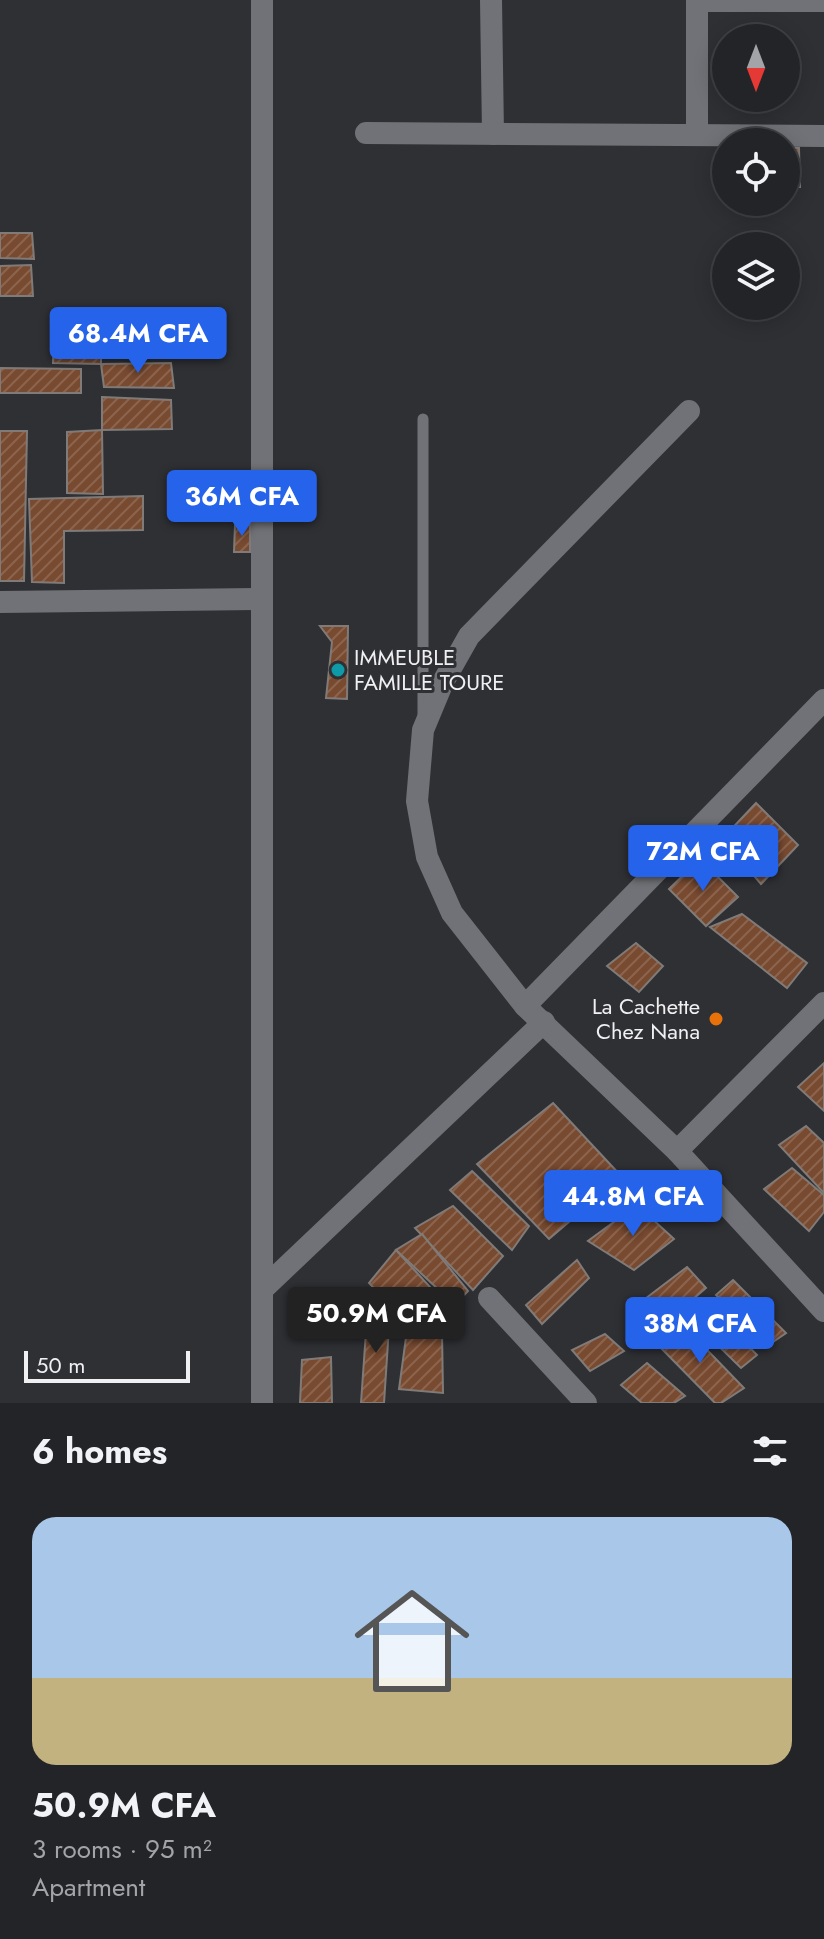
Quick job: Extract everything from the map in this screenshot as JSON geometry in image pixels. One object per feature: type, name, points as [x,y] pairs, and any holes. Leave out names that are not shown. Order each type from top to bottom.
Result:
[{"type":"street","points":[[262,0],[262,1403]]},
{"type":"street","points":[[491,0],[493,134]]},
{"type":"street","points":[[697,135],[697,0],[824,1]]},
{"type":"street","points":[[366,133],[824,136]]},
{"type":"street","points":[[689,411],[469,636],[443,682],[423,730],[417,801],[427,857],[452,913],[525,1006],[677,1151],[824,1311]]},
{"type":"street","points":[[0,602],[260,599]]},
{"type":"street","points":[[525,1006],[824,700]]},
{"type":"street","points":[[677,1151],[824,1003]]},
{"type":"street","points":[[263,1289],[544,1022]]},
{"type":"street","points":[[489,1298],[586,1403]]},
{"type":"lane","points":[[423,419],[423,730]]},
{"type":"building","points":[[0,233],[32,233],[34,259],[0,258]]},
{"type":"building","points":[[31,265],[33,296],[0,296],[0,266]]},
{"type":"building","points":[[55,318],[101,318],[101,364],[53,363]]},
{"type":"building","points":[[171,363],[174,388],[104,387],[101,364]]},
{"type":"building","points":[[0,368],[81,369],[81,393],[0,393]]},
{"type":"building","points":[[102,397],[171,400],[172,429],[102,430]]},
{"type":"building","points":[[102,430],[103,494],[67,493],[67,432]]},
{"type":"building","points":[[0,431],[27,431],[24,581],[0,581]]},
{"type":"building","points":[[143,496],[143,530],[64,531],[64,583],[32,582],[29,499]]},
{"type":"building","points":[[250,524],[250,552],[234,552],[235,525]]},
{"type":"building","name":"IMMEUBLE FAMILLE TOURE","points":[[320,626],[348,626],[347,699],[326,698],[332,642]]},
{"type":"building","points":[[756,803],[798,845],[761,884],[722,839]]},
{"type":"building","points":[[700,859],[738,897],[706,926],[669,889]]},
{"type":"building","points":[[742,914],[807,963],[787,988],[710,927]]},
{"type":"building","points":[[636,943],[663,966],[639,992],[607,966]]},
{"type":"building","points":[[824,1063],[824,1111],[798,1087]]},
{"type":"building","points":[[553,1103],[622,1177],[549,1239],[477,1164]]},
{"type":"building","points":[[806,1126],[824,1143],[824,1193],[779,1145]]},
{"type":"building","points":[[792,1168],[824,1195],[824,1212],[809,1231],[764,1189]]},
{"type":"building","points":[[472,1171],[529,1226],[512,1250],[450,1190]]},
{"type":"building","points":[[637,1205],[674,1239],[634,1270],[588,1241]]},
{"type":"building","points":[[453,1206],[503,1256],[473,1290],[415,1228]]},
{"type":"building","points":[[422,1234],[468,1291],[455,1305],[396,1250]]},
{"type":"building","points":[[396,1250],[452,1311],[409,1325],[369,1283]]},
{"type":"building","points":[[577,1260],[589,1278],[542,1324],[526,1305]]},
{"type":"building","points":[[687,1267],[706,1288],[653,1334],[629,1311]]},
{"type":"building","points":[[733,1280],[786,1333],[770,1344],[716,1295]]},
{"type":"building","points":[[368,1303],[390,1312],[384,1403],[361,1403]]},
{"type":"building","points":[[708,1305],[757,1355],[741,1368],[692,1320]]},
{"type":"building","points":[[682,1324],[744,1388],[721,1403],[715,1403],[658,1345]]},
{"type":"building","points":[[407,1330],[442,1333],[443,1393],[399,1389]]},
{"type":"building","points":[[605,1334],[624,1351],[590,1371],[572,1350]]},
{"type":"building","points":[[331,1357],[332,1403],[300,1403],[302,1360]]},
{"type":"building","points":[[647,1363],[685,1396],[674,1403],[642,1403],[621,1385]]},
{"type":"place","name":"IMMEUBLE FAMILLE TOURE","points":[[338,670]]},
{"type":"place","name":"La Cachette Chez Nana","points":[[716,1019]]}]
